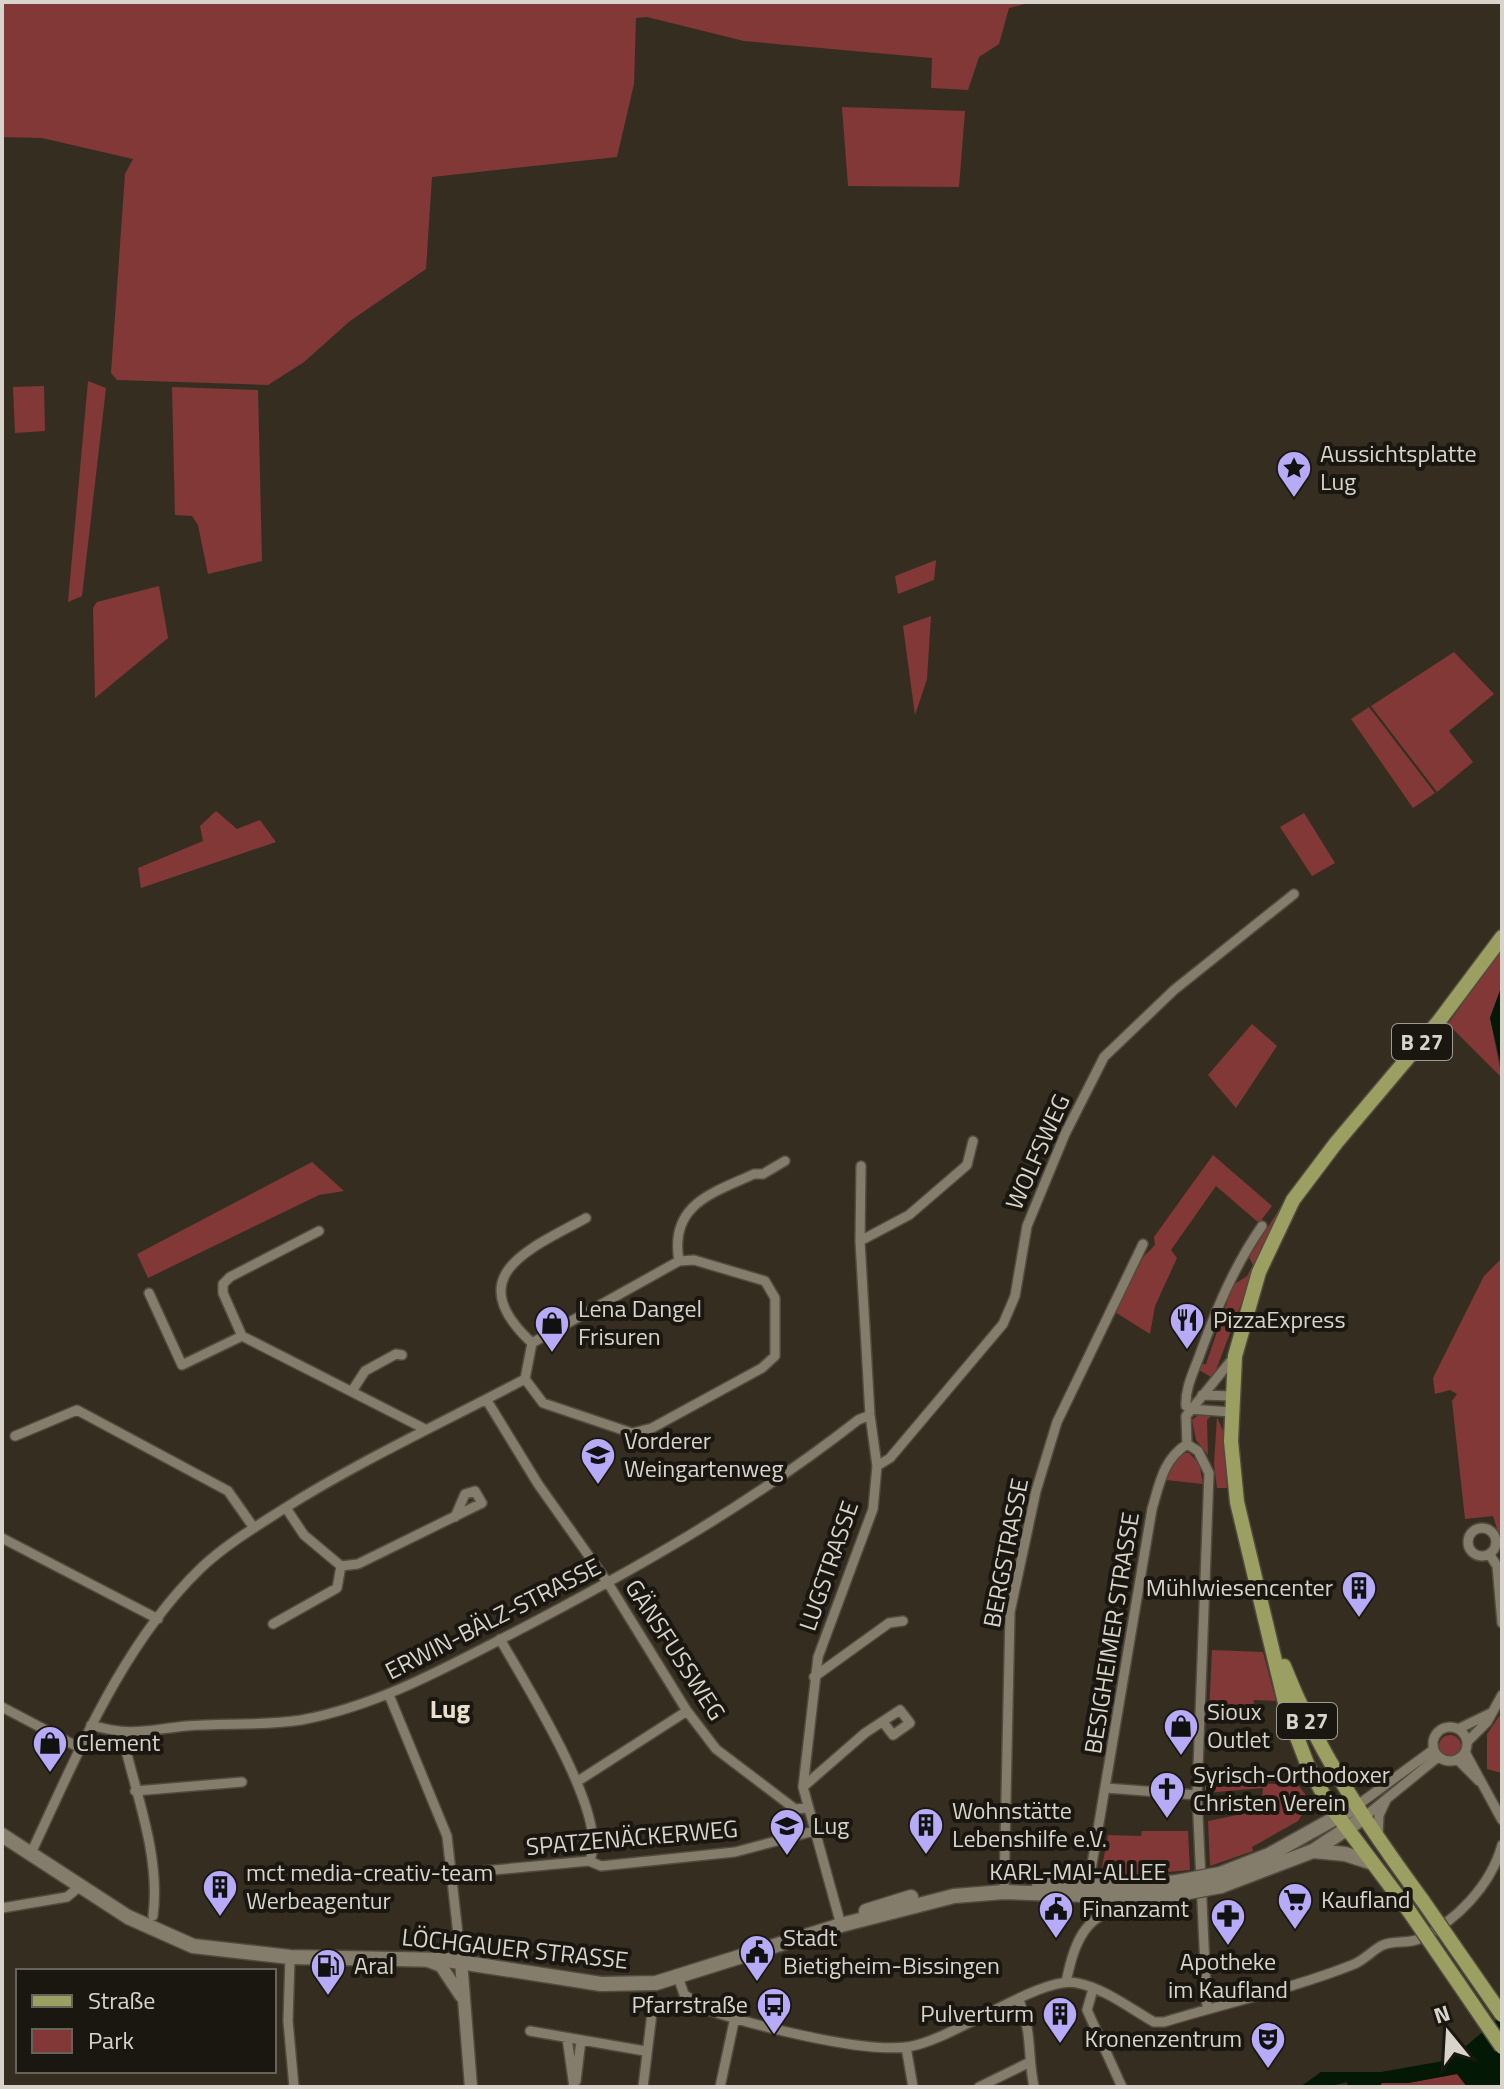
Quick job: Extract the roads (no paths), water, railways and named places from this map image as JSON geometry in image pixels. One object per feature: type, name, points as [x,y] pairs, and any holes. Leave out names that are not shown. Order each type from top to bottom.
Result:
[{"type":"main road","name":"B 27","points":[[1502,937],[1439,1021],[1336,1143],[1293,1200],[1259,1272],[1235,1356],[1231,1396],[1237,1502],[1293,1730],[1308,1766],[1337,1817],[1409,1911],[1502,2047]]},
{"type":"main road","name":"B 27","points":[[1267,1625],[1300,1705],[1341,1784],[1502,2015]]},
{"type":"main road","name":"KARL-MAI-ALLEE","points":[[1220,1880],[1337,1817],[1359,1813]]},
{"type":"main road","name":"KARL-MAI-ALLEE","points":[[678,1977],[841,1925],[954,1896],[1004,1887],[1144,1897],[1220,1880],[1313,1851],[1346,1830],[1359,1813]]},
{"type":"main road","points":[[1310,1831],[1315,1843],[1313,1851]]},
{"type":"main road","name":"LÖCHGAUER STRASSE","points":[[2,1835],[128,1917],[193,1946],[290,1957],[418,1957],[461,1961],[601,1984],[640,1984],[678,1977]]},
{"type":"main road","name":"KARL-MAI-ALLEE","points":[[1313,1851],[1345,1854],[1370,1862]]},
{"type":"main road","name":"KARL-MAI-ALLEE","points":[[1102,1892],[1178,1888]]},
{"type":"street","name":"WOLFSWEG","points":[[877,1466],[890,1458],[1003,1324],[1015,1296],[1027,1226],[1049,1169],[1104,1057],[1174,990],[1294,894]]},
{"type":"street","points":[[860,1241],[909,1215],[967,1165],[973,1141]]},
{"type":"street","points":[[679,1261],[679,1240],[687,1211],[694,1202],[785,1161]]},
{"type":"street","name":"LUGSTRASSE","points":[[841,1925],[803,1787],[814,1677],[873,1509],[877,1466],[870,1415],[860,1241],[861,1166]]},
{"type":"street","points":[[532,1343],[518,1330],[501,1298],[502,1281],[510,1264],[520,1255],[586,1218]]},
{"type":"street","points":[[1190,1409],[1185,1400],[1230,1275],[1262,1226]]},
{"type":"street","points":[[319,1231],[230,1277],[223,1284],[223,1293],[242,1336],[423,1428]]},
{"type":"street","name":"BERGSTRASSE","points":[[1004,1887],[1010,1612],[1036,1491],[1057,1422],[1143,1244]]},
{"type":"street","points":[[694,1260],[765,1281],[775,1298],[775,1356],[762,1368],[652,1428],[632,1433],[543,1403],[525,1379],[532,1343],[679,1261],[694,1260]]},
{"type":"street","points":[[149,1293],[182,1365],[242,1336]]},
{"type":"street","points":[[352,1391],[365,1371],[396,1354],[402,1355]]},
{"type":"street","points":[[1207,2009],[1197,1795],[1209,1473],[1198,1451],[1187,1444],[1184,1422],[1190,1409],[1235,1356]]},
{"type":"street","points":[[31,1853],[78,1747],[91,1725],[158,1619],[201,1567],[254,1528],[346,1469],[525,1379]]},
{"type":"street","points":[[1191,1381],[1198,1388],[1210,1387]]},
{"type":"street","points":[[1202,1395],[1231,1396]]},
{"type":"street","name":"GÄNSFUSSWEG","points":[[486,1399],[538,1484],[608,1583],[687,1711],[716,1749],[795,1809],[807,1808]]},
{"type":"street","points":[[1190,1409],[1231,1412]]},
{"type":"street","points":[[15,1436],[77,1410],[228,1491],[254,1528]]},
{"type":"street","name":"ERWIN-BÄLZ-STRASSE","points":[[91,1725],[122,1734],[302,1719],[389,1695],[608,1583],[734,1509],[858,1420],[870,1415]]},
{"type":"street","name":"BESIGHEIMER STRASSE","points":[[1090,1876],[1152,1509],[1164,1466],[1172,1453],[1187,1444]]},
{"type":"street","points":[[286,1508],[304,1535],[341,1566],[358,1564],[455,1517]]},
{"type":"street","points":[[2,1538],[158,1619]]},
{"type":"street","points":[[1490,1555],[1497,1566],[1502,1623]]},
{"type":"street","points":[[273,1624],[337,1588],[341,1566]]},
{"type":"street","points":[[814,1677],[889,1623],[903,1621]]},
{"type":"street","points":[[500,1639],[578,1781],[592,1826],[595,1851],[589,1861]]},
{"type":"street","points":[[389,1695],[447,1836],[471,2087]]},
{"type":"street","points":[[1491,1713],[1458,1729],[1447,1727],[1437,1732],[1433,1740],[1436,1754],[1448,1761],[1463,1751],[1491,1713],[1502,1695]]},
{"type":"street","points":[[2,1707],[78,1747]]},
{"type":"street","points":[[578,1781],[687,1711]]},
{"type":"street","points":[[803,1787],[865,1733],[883,1722]]},
{"type":"street","points":[[1458,1729],[1463,1751],[1502,1820]]},
{"type":"street","points":[[122,1734],[149,1848],[156,1899],[153,1916]]},
{"type":"street","points":[[1359,1813],[1377,1793],[1436,1754]]},
{"type":"street","points":[[1359,1813],[1388,1797],[1436,1754]]},
{"type":"street","points":[[135,1791],[242,1782]]},
{"type":"street","points":[[1341,1784],[1356,1793],[1377,1793]]},
{"type":"street","points":[[1106,1788],[1197,1795]]},
{"type":"street","points":[[1380,1843],[1377,1822],[1388,1797]]},
{"type":"street","name":"SPATZENÄCKERWEG","points":[[451,1874],[589,1861],[601,1866],[735,1852],[814,1831]]},
{"type":"street","points":[[678,1977],[684,1994],[702,2008],[819,2038],[870,2047],[906,2047],[1041,1988],[1066,1982],[1093,1989],[1154,2022],[1353,1965],[1388,1943],[1420,1939],[1448,1920],[1481,1889],[1491,1875],[1502,1845]]},
{"type":"street","points":[[2,1908],[67,1897],[79,1887]]},
{"type":"street","points":[[1066,1982],[1082,1933],[1093,1919],[1113,1907],[1144,1897]]},
{"type":"street","points":[[290,1957],[287,2002],[294,2087]]},
{"type":"street","points":[[418,1957],[441,1966],[462,1996]]},
{"type":"street","points":[[1093,1989],[1087,2010],[1122,2087]]},
{"type":"street","points":[[1019,2000],[1031,2040],[1028,2063],[1034,2087]]},
{"type":"street","points":[[643,2087],[652,2013]]},
{"type":"street","points":[[720,2087],[735,2017]]},
{"type":"street","points":[[530,2031],[645,2051]]},
{"type":"street","points":[[567,2038],[574,2085]]},
{"type":"street","points":[[574,2085],[578,2077],[581,2040]]},
{"type":"street","points":[[906,2047],[913,2087]]},
{"type":"street","points":[[979,2087],[1028,2063]]},
{"type":"place","name":"Aussichtsplatte Lug","points":[[1294,499]]},
{"type":"place","name":"PizzaExpress","points":[[1187,1351]]},
{"type":"place","name":"Lena Dangel Frisuren","points":[[552,1354]]},
{"type":"place","name":"Vorderer Weingartenweg","points":[[598,1486]]},
{"type":"place","name":"Mühlwiesencenter","points":[[1359,1619]]},
{"type":"place","name":"Sioux Outlet","points":[[1181,1757]]},
{"type":"place","name":"Clement","points":[[50,1774]]},
{"type":"place","name":"Syrisch-Orthodoxer Christen Verein","points":[[1167,1820]]},
{"type":"place","name":"Wohnstätte Lebenshilfe e.V.","points":[[926,1856]]},
{"type":"place","name":"Lug","points":[[787,1857]]},
{"type":"place","name":"mct media-creativ-team Werbeagentur","points":[[220,1918]]},
{"type":"place","name":"Kaufland","points":[[1295,1931]]},
{"type":"place","name":"Finanzamt","points":[[1056,1940]]},
{"type":"place","name":"Apotheke im Kaufland","points":[[1228,1947]]},
{"type":"place","name":"Stadt Bietigheim-Bissingen","points":[[757,1983]]},
{"type":"place","name":"Aral","points":[[328,1997]]},
{"type":"place","name":"Pfarrstraße","points":[[774,2036]]},
{"type":"place","name":"Pulverturm","points":[[1060,2045]]},
{"type":"place","name":"Kronenzentrum","points":[[1268,2070]]},
{"type":"district","name":"Lug","points":[[450,1709]]}]
